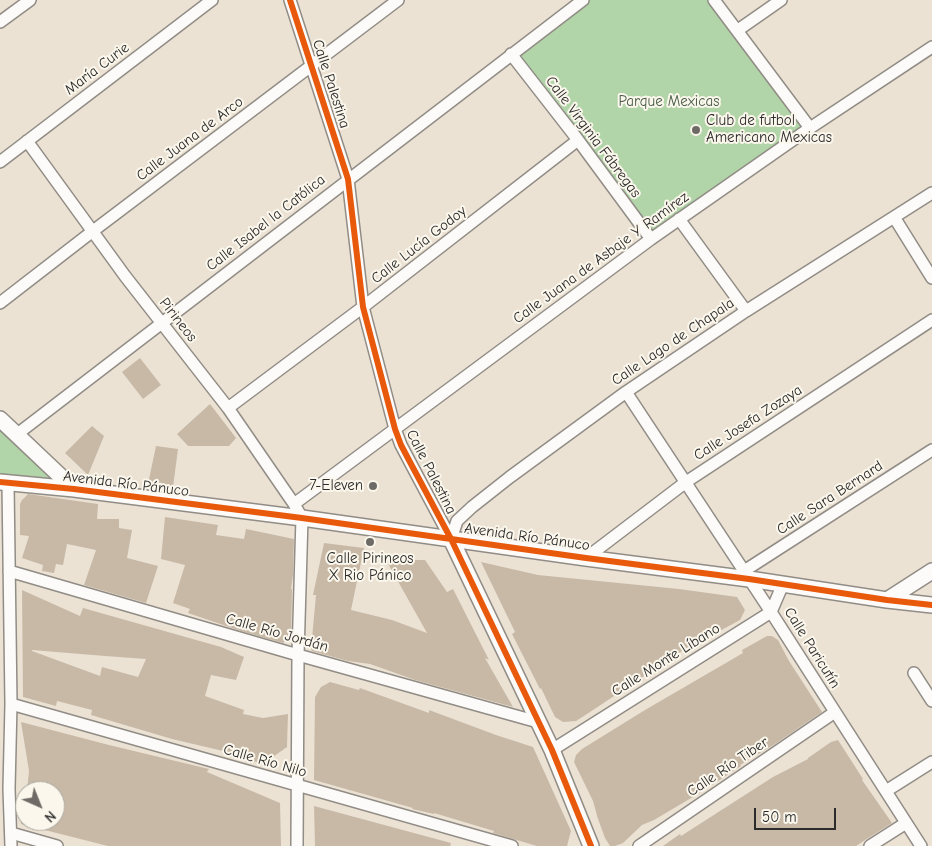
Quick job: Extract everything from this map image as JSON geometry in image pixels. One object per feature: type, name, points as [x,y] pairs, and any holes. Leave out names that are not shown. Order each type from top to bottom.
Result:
[{"type":"street","points":[[0,22],[30,0]]},
{"type":"street","name":"María Curie","points":[[0,162],[212,0]]},
{"type":"street","name":"Calle Palestina","points":[[290,0],[348,179],[363,307],[395,429],[410,464],[452,539],[552,750],[591,846]]},
{"type":"street","name":"Calle Juana de Arco","points":[[0,303],[398,0]]},
{"type":"street","name":"Calle Isabel la Católica","points":[[16,435],[583,0]]},
{"type":"street","points":[[714,0],[810,128]]},
{"type":"street","points":[[738,30],[781,0]]},
{"type":"street","name":"Calle Juana de Asbaje Y Ramírez","points":[[294,504],[651,239],[810,128],[932,47]]},
{"type":"street","name":"Calle Virginia Fábregas","points":[[511,54],[578,140],[651,239]]},
{"type":"street","name":"Calle Lucía Godoy","points":[[228,408],[363,307],[578,140]]},
{"type":"street","name":"Pirineos","points":[[27,141],[125,276],[228,408],[302,518]]},
{"type":"street","name":"Calle Lago de Chapala","points":[[452,539],[458,521],[472,507],[626,392],[746,311],[932,193]]},
{"type":"street","points":[[894,217],[932,278]]},
{"type":"street","points":[[679,219],[746,311]]},
{"type":"street","name":"Calle Josefa Zozaya","points":[[586,558],[686,482],[932,320]]},
{"type":"street","name":"Calle Paricutín","points":[[626,392],[747,575],[921,846]]},
{"type":"street","points":[[0,419],[74,489]]},
{"type":"street","name":"Calle Sara Bernard","points":[[747,575],[932,450]]},
{"type":"street","points":[[4,483],[9,571],[11,704],[5,789],[11,846]]},
{"type":"street","name":"Avenida Río Pánuco","points":[[4,483],[74,489],[302,518],[586,558],[747,575],[783,584],[932,605]]},
{"type":"street","points":[[297,846],[298,656],[302,518]]},
{"type":"street","name":"Calle Río Jordán","points":[[9,571],[298,656],[538,722]]},
{"type":"street","points":[[887,600],[932,571]]},
{"type":"street","points":[[771,612],[783,584]]},
{"type":"street","name":"Calle Monte Líbano","points":[[552,750],[771,612]]},
{"type":"street","points":[[914,673],[932,701]]},
{"type":"street","name":"Calle Río Nilo","points":[[11,704],[512,846]]},
{"type":"street","name":"Calle Río Tiber","points":[[639,846],[835,712]]},
{"type":"street","points":[[886,791],[932,762]]},
{"type":"street","points":[[870,846],[906,823]]},
{"type":"street","points":[[11,833],[56,846]]},
{"type":"green space","name":"Parque Mexicas","points":[[583,0],[713,0],[810,128],[651,239],[511,54]]},
{"type":"green space","points":[[0,419],[74,489],[0,483]]},
{"type":"building","points":[[140,358],[161,385],[143,399],[122,372]]},
{"type":"building","points":[[210,404],[236,438],[229,446],[188,446],[177,434]]},
{"type":"building","points":[[92,426],[104,436],[88,475],[65,453]]},
{"type":"building","points":[[156,446],[178,449],[173,487],[148,484]]},
{"type":"building","points":[[28,494],[98,504],[97,519],[119,519],[119,528],[132,530],[127,558],[158,566],[146,603],[84,585],[96,550],[67,544],[63,565],[56,564],[54,573],[42,571],[43,565],[22,558],[29,536],[20,535],[20,504]]},
{"type":"building","points":[[165,517],[218,525],[216,535],[244,539],[246,529],[294,539],[291,638],[283,643],[241,631],[188,613],[190,609],[173,603],[185,565],[161,559]]},
{"type":"building","points":[[324,543],[364,548],[351,610],[392,620],[427,633],[386,560],[425,560],[447,592],[453,589],[489,660],[485,658],[513,707],[415,680],[370,664],[348,661],[312,651],[316,595],[313,595]]},
{"type":"building","points":[[481,562],[538,575],[679,589],[737,597],[745,610],[740,620],[688,647],[576,721],[563,722],[555,717],[540,689],[512,634],[515,632]]},
{"type":"building","points":[[22,590],[80,616],[83,608],[221,647],[244,657],[236,680],[211,675],[205,696],[244,710],[243,714],[263,718],[288,714],[287,747],[263,764],[235,756],[236,754],[172,739],[91,715],[92,710],[57,701],[56,706],[23,697]],"holes":[[[32,650],[146,659],[138,677],[102,667],[100,676]]]},
{"type":"building","points":[[767,636],[772,636],[778,640],[789,661],[822,712],[698,794],[642,825],[623,843],[610,846],[605,838],[593,801],[574,762],[576,755],[582,749],[743,653],[742,650]]},
{"type":"building","points":[[330,682],[359,690],[360,688],[429,713],[429,710],[533,747],[571,831],[567,846],[537,846],[434,813],[412,809],[314,780],[315,697],[321,687]]},
{"type":"building","points":[[21,722],[209,769],[207,772],[280,803],[281,846],[108,846],[49,831],[65,831],[65,781],[28,781],[29,771]]},
{"type":"building","points":[[838,740],[862,780],[892,823],[856,846],[663,846],[773,777],[808,759],[831,742]]},
{"type":"building","points":[[314,806],[451,843],[450,846],[315,846]]},
{"type":"cycle path","points":[[290,0],[348,179],[363,307],[395,429],[401,445],[451,539],[552,750],[591,846]]},
{"type":"cycle path","points":[[0,482],[74,489],[302,518],[932,605]]},
{"type":"place","name":"Club de futbol Americano Mexicas","points":[[696,130]]},
{"type":"place","name":"7-Eleven","points":[[373,486]]},
{"type":"place","name":"Calle Pirineos X Rio Pánico","points":[[370,542]]}]
